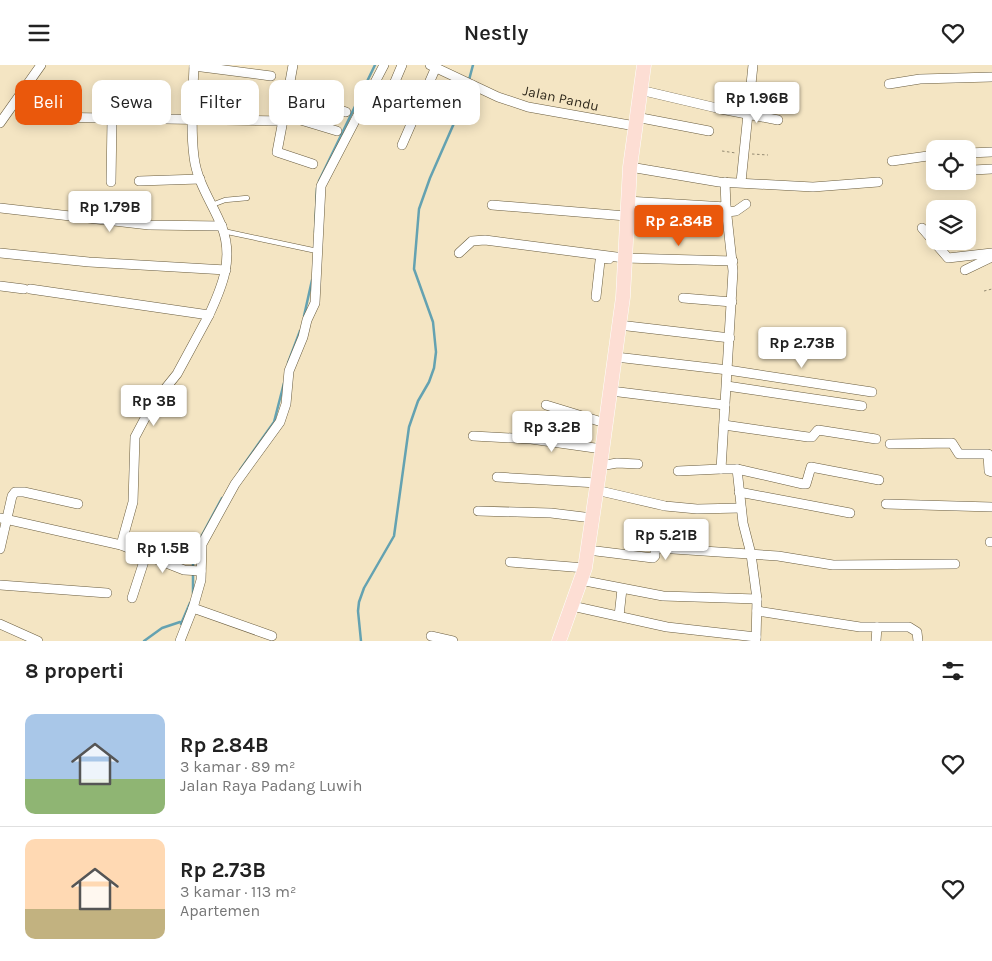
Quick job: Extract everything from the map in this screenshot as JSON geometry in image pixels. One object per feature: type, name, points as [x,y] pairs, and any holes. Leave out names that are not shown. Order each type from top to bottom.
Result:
[{"type":"main road","points":[[559,641],[572,606],[588,550],[616,357],[630,167],[644,65]]},
{"type":"street","points":[[0,123],[41,65]]},
{"type":"street","points":[[293,65],[289,87],[292,94],[346,112]]},
{"type":"street","points":[[180,641],[199,592],[202,544],[235,484],[276,429],[285,408],[289,371],[303,337],[306,320],[315,303],[316,251],[321,185],[384,65]]},
{"type":"street","points":[[396,80],[402,65]]},
{"type":"street","points":[[740,182],[747,115],[752,88],[753,65]]},
{"type":"street","points":[[193,80],[194,66],[270,76]]},
{"type":"street","points":[[402,145],[433,66]]},
{"type":"street","name":"Jalan Pandu","points":[[433,66],[489,93],[528,107],[710,131]]},
{"type":"street","points":[[889,84],[920,79],[992,77]]},
{"type":"street","points":[[640,90],[747,115],[778,120]]},
{"type":"street","points":[[111,182],[112,125]]},
{"type":"street","points":[[121,545],[133,502],[136,437],[152,405],[177,374],[209,315],[221,290],[226,270],[227,251],[222,229],[210,205],[194,157],[192,125]]},
{"type":"street","points":[[282,125],[277,152],[313,164]]},
{"type":"street","points":[[312,125],[337,131]]},
{"type":"street","points":[[976,153],[992,152]]},
{"type":"street","points":[[892,161],[926,156]]},
{"type":"street","points":[[630,167],[725,182],[813,187],[878,182]]},
{"type":"street","points":[[976,170],[992,169]]},
{"type":"street","points":[[139,181],[200,179]]},
{"type":"street","points":[[721,469],[733,261],[726,210],[725,182]]},
{"type":"street","points":[[627,201],[736,211],[746,204]]},
{"type":"street","points":[[492,205],[626,216]]},
{"type":"street","points":[[0,208],[149,225],[222,229]]},
{"type":"street","points":[[922,228],[948,258],[992,255]]},
{"type":"street","points":[[459,253],[472,241],[485,240],[624,259]]},
{"type":"street","points":[[0,253],[89,262],[226,270]]},
{"type":"street","points":[[965,270],[992,255]]},
{"type":"street","points":[[596,297],[601,259],[733,261]]},
{"type":"street","points":[[0,286],[209,315]]},
{"type":"street","points":[[683,298],[732,302]]},
{"type":"street","points":[[619,325],[730,337]]},
{"type":"street","points":[[616,357],[728,370],[872,392]]},
{"type":"street","points":[[727,386],[862,406]]},
{"type":"street","points":[[611,391],[725,405]]},
{"type":"street","points":[[546,405],[605,423]]},
{"type":"street","points":[[724,425],[810,437],[818,430],[876,439]]},
{"type":"street","points":[[473,436],[531,439],[602,449]]},
{"type":"street","points":[[890,444],[952,443],[959,454],[988,454],[989,471],[992,472]]},
{"type":"street","points":[[600,466],[617,463],[638,464]]},
{"type":"street","points":[[678,471],[737,469],[806,484],[811,467],[878,480]]},
{"type":"street","points":[[572,606],[667,627],[756,639],[757,599],[751,554],[741,508],[737,469]]},
{"type":"street","points":[[497,477],[597,487],[665,506],[697,509],[741,508]]},
{"type":"street","points":[[739,491],[850,513]]},
{"type":"street","points":[[0,549],[4,520],[15,492],[24,492],[78,505]]},
{"type":"street","points":[[886,504],[992,507]]},
{"type":"street","points":[[478,511],[551,513],[592,518]]},
{"type":"street","points":[[4,520],[121,545],[145,558],[186,571],[201,572]]},
{"type":"street","points":[[588,550],[653,558],[655,556],[655,549],[658,548],[751,554],[833,565],[955,564]]},
{"type":"street","points":[[132,598],[145,558]]},
{"type":"street","points":[[510,562],[582,574],[622,589],[669,596],[757,599]]},
{"type":"street","points":[[0,585],[107,593]]},
{"type":"street","points":[[619,616],[622,589]]},
{"type":"street","points":[[193,608],[272,636]]},
{"type":"street","points":[[757,611],[878,627],[914,629],[917,632],[918,641]]},
{"type":"street","points":[[0,623],[38,641]]},
{"type":"street","points":[[876,641],[878,627]]},
{"type":"street","points":[[432,636],[453,641]]},
{"type":"lane","points":[[210,205],[226,200],[247,198]]},
{"type":"lane","points":[[222,229],[316,251]]},
{"type":"path","points":[[984,291],[992,289]]},
{"type":"waterway","points":[[319,181],[375,65]]},
{"type":"waterway","points":[[469,80],[473,65]]},
{"type":"waterway","points":[[361,641],[359,602],[364,588],[394,536],[409,427],[418,401],[429,382],[434,368],[436,352],[433,322],[414,269],[419,209],[430,178],[453,125]]},
{"type":"waterway","points":[[315,232],[317,188]]},
{"type":"waterway","points":[[304,316],[312,280]]},
{"type":"waterway","points":[[288,363],[300,331]]},
{"type":"waterway","points":[[240,470],[274,422],[284,383]]},
{"type":"waterway","points":[[201,537],[222,498]]},
{"type":"waterway","points":[[193,594],[193,559],[198,545]]},
{"type":"waterway","points":[[181,624],[190,603]]},
{"type":"waterway","points":[[144,641],[162,628],[180,622]]}]
